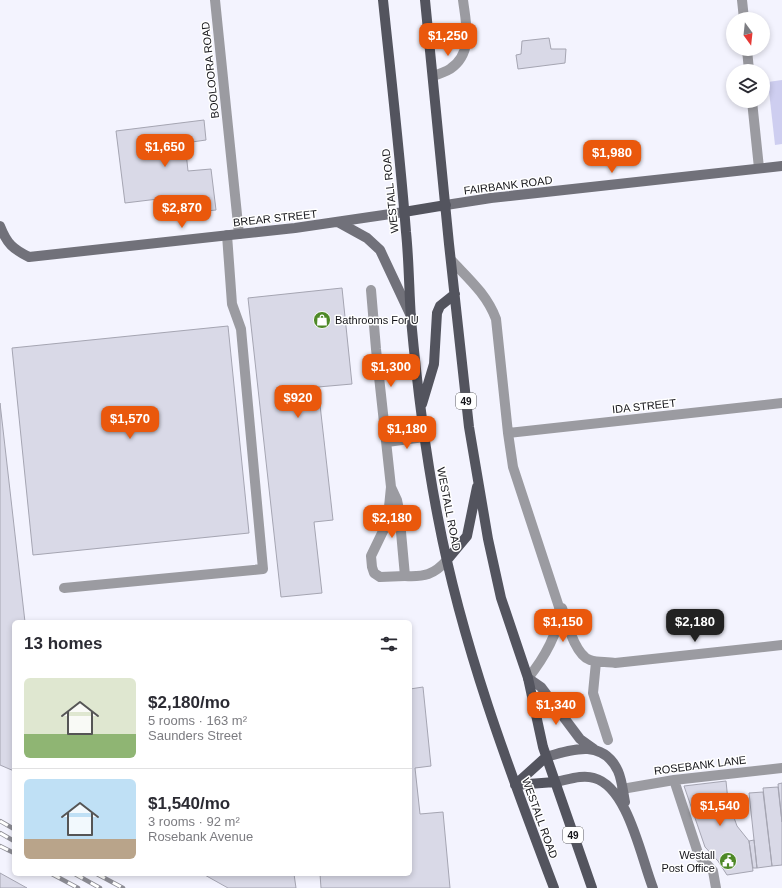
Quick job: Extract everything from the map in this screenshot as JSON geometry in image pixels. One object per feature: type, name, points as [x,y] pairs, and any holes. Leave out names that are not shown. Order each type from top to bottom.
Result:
[{"type":"main road","name":"WESTALL ROAD","points":[[383,0],[408,252],[411,317],[424,437],[447,560],[475,665],[515,785],[554,888]]},
{"type":"main road","name":"49","points":[[425,0],[469,427],[488,540],[501,598],[528,678],[546,757],[592,888]]},
{"type":"main road","name":"FAIRBANK ROAD","points":[[404,212],[491,198],[782,166]]},
{"type":"main road","name":"BREAR STREET","points":[[0,226],[4,236],[14,249],[29,257],[295,228],[404,212]]},
{"type":"main road","points":[[338,222],[367,238],[380,250],[411,317]]},
{"type":"main road","points":[[421,407],[434,364],[437,313],[440,306],[455,294]]},
{"type":"main road","points":[[447,560],[467,536],[478,481]]},
{"type":"main road","points":[[528,678],[540,687],[580,739],[608,757],[614,765],[620,776],[627,814]]},
{"type":"main road","points":[[515,785],[546,757],[579,748],[591,749],[599,752]]},
{"type":"main road","points":[[515,785],[555,782],[586,777],[598,779],[613,790],[621,800],[627,814],[653,888]]},
{"type":"street","name":"BOOLOORA ROAD","points":[[215,0],[239,234]]},
{"type":"street","points":[[433,76],[449,70],[456,64],[466,47],[467,40],[463,0]]},
{"type":"street","points":[[742,0],[743,12]]},
{"type":"street","points":[[753,108],[759,168]]},
{"type":"street","points":[[64,588],[263,569],[241,329],[232,304],[227,235]]},
{"type":"street","points":[[452,261],[484,295],[492,307],[496,319],[513,467],[557,598],[577,649],[585,657],[596,662],[607,661],[616,663],[782,646]]},
{"type":"street","points":[[371,290],[391,487],[388,517],[383,532],[371,556],[372,567],[375,574],[380,577],[418,577],[428,575],[437,570],[447,560]]},
{"type":"street","name":"IDA STREET","points":[[508,433],[782,403]]},
{"type":"street","points":[[387,442],[424,437]]},
{"type":"street","points":[[391,487],[397,500],[399,510],[405,576]]},
{"type":"street","points":[[528,678],[542,659],[557,628],[560,615],[557,598]]},
{"type":"street","points":[[596,662],[593,693],[608,740]]},
{"type":"street","name":"ROSEBANK LANE","points":[[622,789],[674,780],[782,768]]},
{"type":"street","points":[[674,780],[699,856],[713,871],[716,888]]},
{"type":"shaded area","points":[[782,80],[782,144],[775,145],[770,100],[770,82]]},
{"type":"building","points":[[549,38],[551,49],[566,49],[565,63],[518,69],[516,55],[521,54],[522,41]]},
{"type":"building","points":[[204,120],[206,140],[185,143],[188,171],[211,169],[216,210],[160,216],[158,199],[125,203],[116,131]]},
{"type":"building","points":[[342,288],[352,384],[318,387],[333,520],[314,522],[322,593],[281,597],[248,298]]},
{"type":"building","points":[[228,326],[249,533],[33,555],[12,348]]},
{"type":"building","points":[[0,403],[25,620],[12,620],[12,770],[0,765]]},
{"type":"building","points":[[423,687],[431,766],[415,768],[420,814],[443,812],[450,888],[321,888],[320,876],[412,876],[412,689]]},
{"type":"building","points":[[726,781],[728,801],[737,826],[749,841],[753,871],[727,875],[718,861],[705,847],[684,786]]},
{"type":"building","points":[[782,783],[782,822],[778,784]]},
{"type":"building","points":[[778,787],[782,822],[782,865],[772,866],[763,788]]},
{"type":"building","points":[[763,792],[772,866],[757,868],[749,793]]},
{"type":"building","points":[[754,840],[757,868],[753,868],[749,841]]},
{"type":"building","points":[[0,873],[27,888],[0,888]]},
{"type":"building","points":[[207,876],[294,876],[296,888],[228,888]]},
{"type":"railway","points":[[0,821],[12,828]]},
{"type":"railway","points":[[0,833],[12,840]]},
{"type":"railway","points":[[0,846],[12,852]]},
{"type":"railway","points":[[56,876],[78,888]]},
{"type":"railway","points":[[79,876],[100,888]]},
{"type":"railway","points":[[101,876],[123,888]]},
{"type":"place","name":"Bathrooms For U","points":[[322,320]]},
{"type":"place","name":"Westall Post Office","points":[[728,861]]}]
